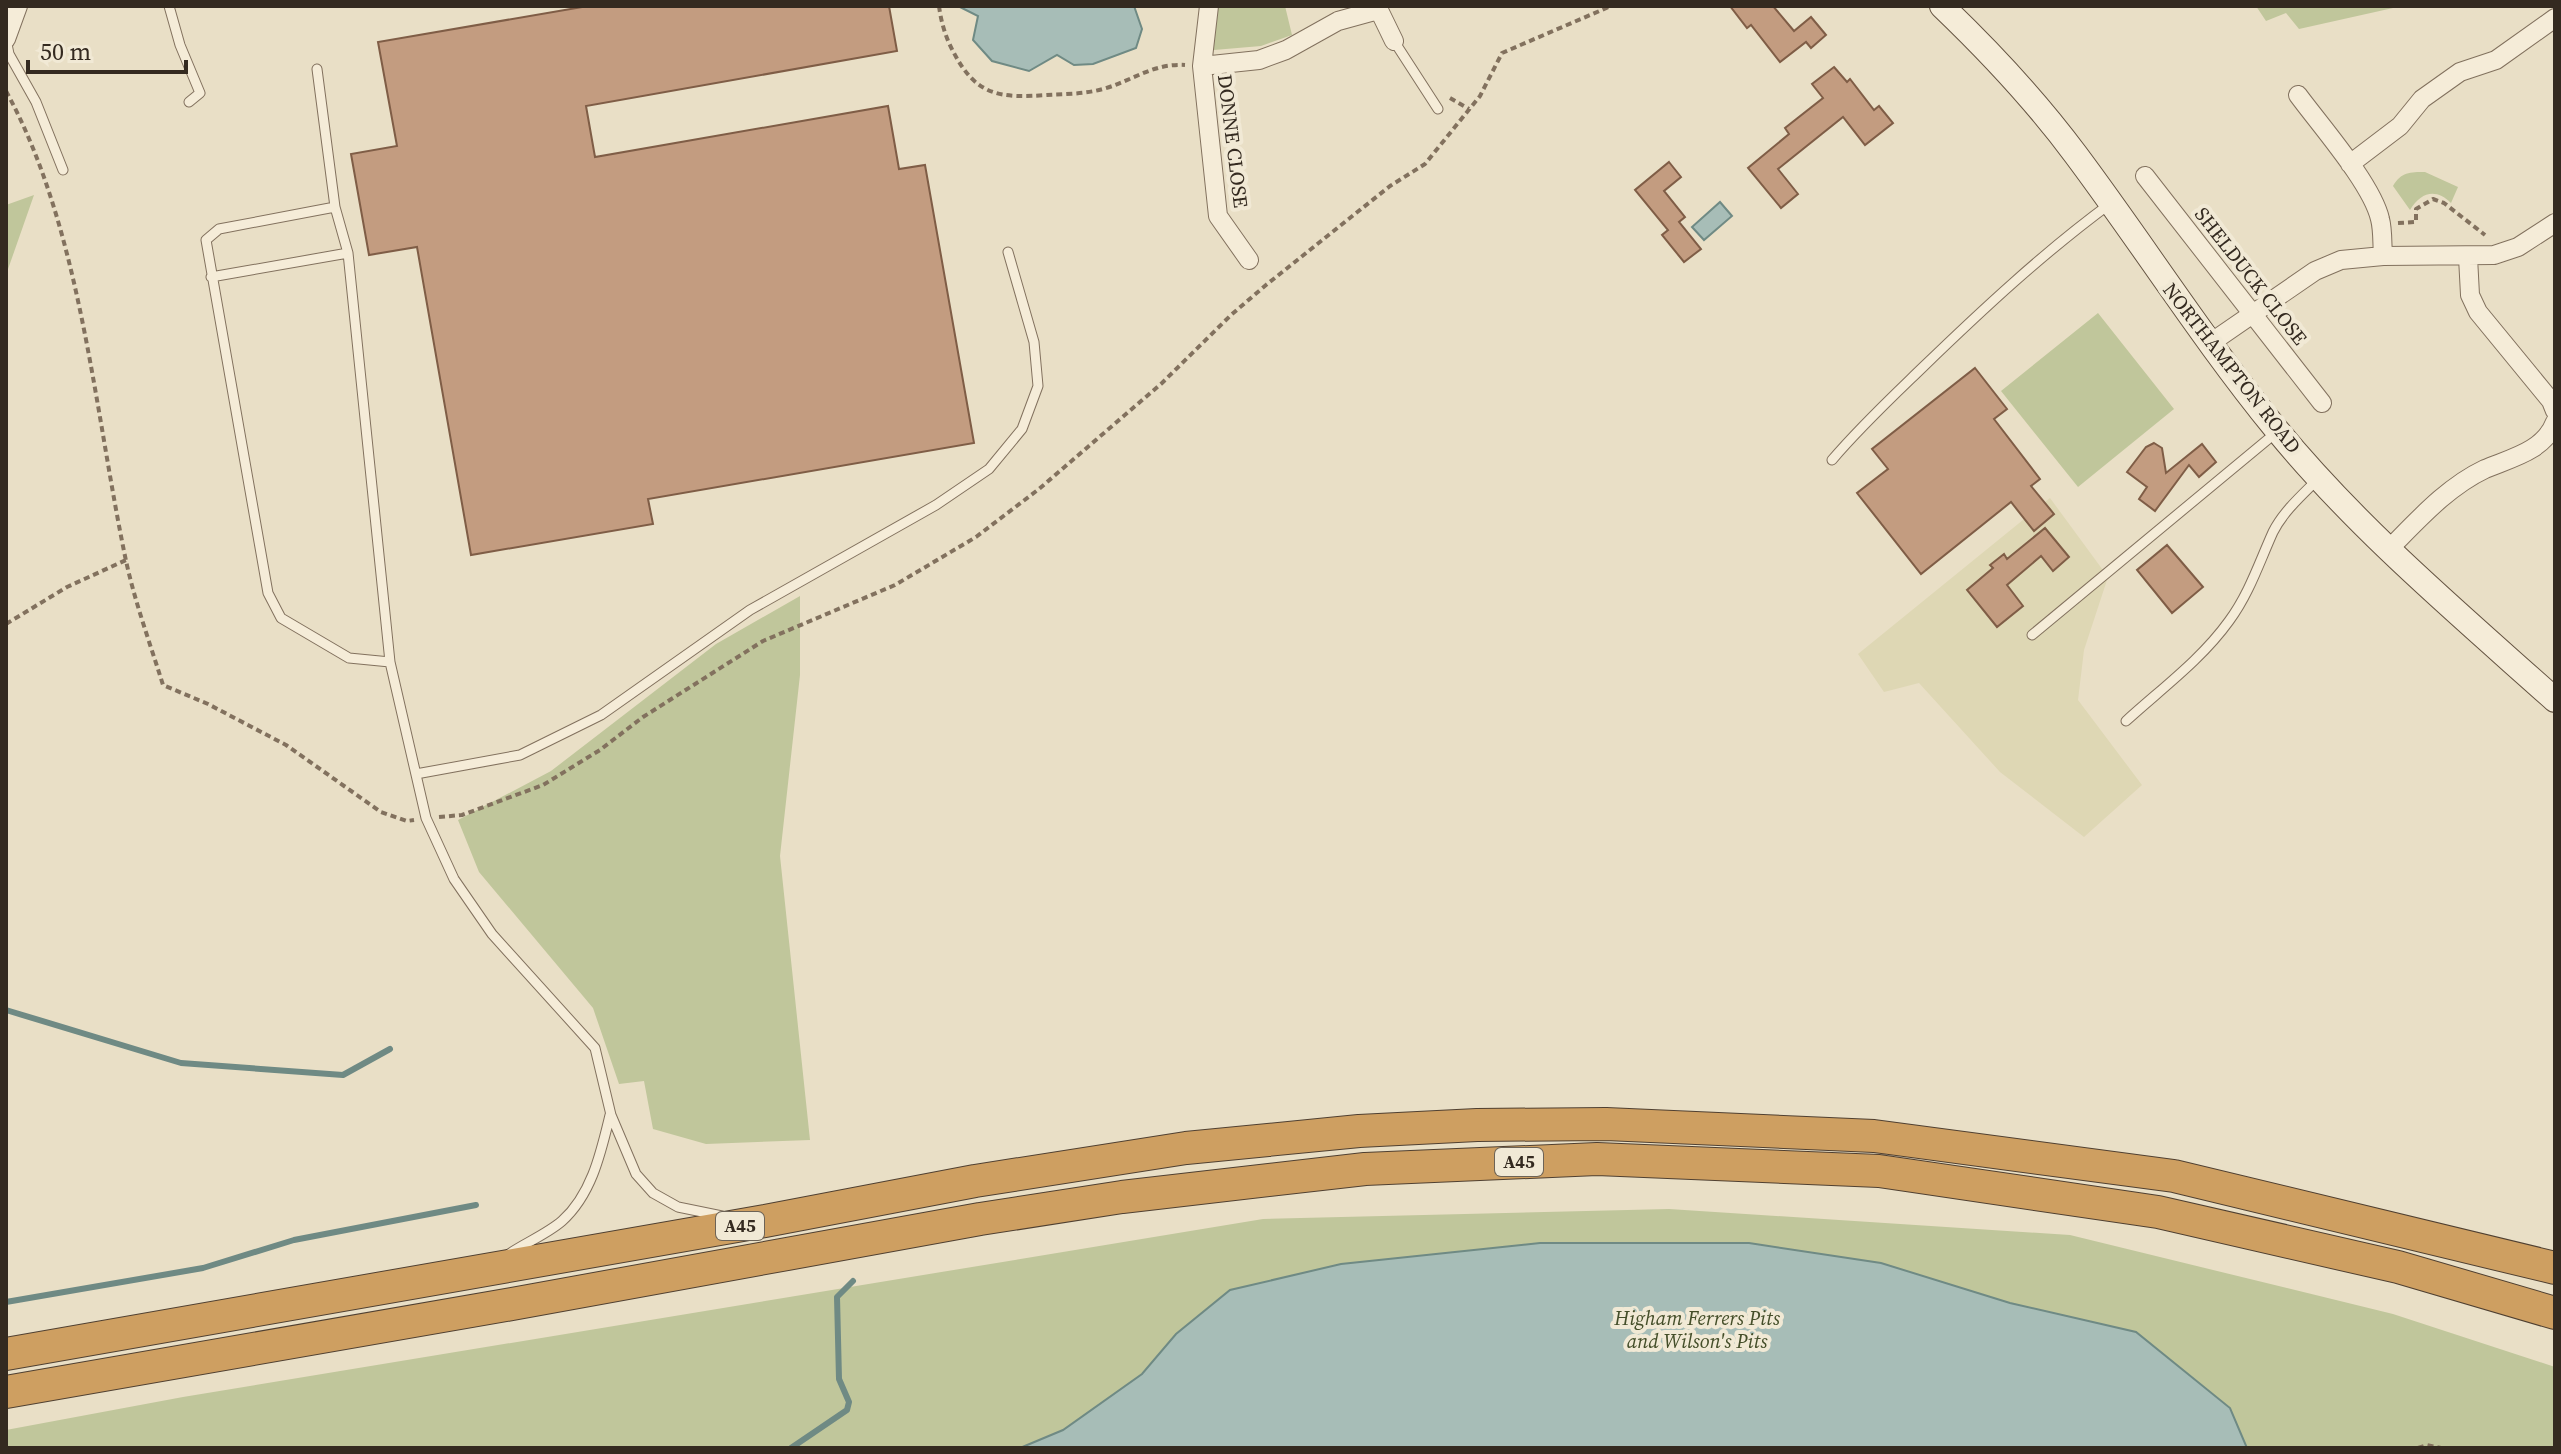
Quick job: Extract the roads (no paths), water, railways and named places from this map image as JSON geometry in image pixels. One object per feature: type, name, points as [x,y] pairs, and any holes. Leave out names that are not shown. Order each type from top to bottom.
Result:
[{"type":"highway","name":"A45","points":[[6,1354],[765,1221],[975,1181],[1186,1148],[1359,1131],[1477,1125],[1606,1124],[1874,1136],[2174,1176],[2555,1268]]},
{"type":"highway","name":"A45","points":[[6,1392],[980,1219],[1122,1197],[1365,1169],[1597,1159],[1879,1171],[2158,1212],[2398,1267],[2555,1313]]},
{"type":"main road","name":"NORTHAMPTON ROAD","points":[[1942,6],[1989,51],[2033,101],[2111,203],[2209,344],[2319,478],[2389,549],[2555,700]]},
{"type":"street","points":[[6,39],[18,6]]},
{"type":"street","name":"DONNE CLOSE","points":[[1209,6],[1202,66],[1218,216],[1249,260]]},
{"type":"street","name":"DONNE CLOSE","points":[[1202,66],[1259,60],[1286,50],[1338,21],[1378,8],[1394,41]]},
{"type":"street","points":[[2350,164],[2400,126],[2422,99],[2447,81],[2460,72],[2496,60],[2555,18]]},
{"type":"street","points":[[2298,95],[2350,164],[2371,198],[2381,223],[2383,256]]},
{"type":"street","name":"SHELDUCK CLOSE","points":[[2145,176],[2322,403]]},
{"type":"street","points":[[2209,344],[2315,271],[2341,260],[2383,256],[2494,255],[2518,247],[2555,223]]},
{"type":"street","points":[[2468,257],[2470,295],[2478,312],[2551,401],[2555,411]]},
{"type":"street","points":[[2389,549],[2450,489],[2481,471],[2532,449],[2551,433],[2555,422]]},
{"type":"lane","points":[[169,6],[180,45],[200,93],[189,102]]},
{"type":"lane","points":[[6,39],[9,54],[36,102],[63,170]]},
{"type":"lane","name":"DONNE CLOSE","points":[[1394,41],[1438,109]]},
{"type":"lane","points":[[317,69],[335,207],[348,253],[390,662],[426,818],[454,879],[492,934],[595,1048],[611,1115],[636,1174],[653,1193],[678,1207],[765,1221]]},
{"type":"lane","points":[[1832,460],[1854,434],[1988,304],[2111,203]]},
{"type":"lane","points":[[335,207],[219,229],[206,240],[268,593],[281,618],[349,658],[390,662]]},
{"type":"lane","points":[[416,774],[520,755],[601,715],[750,610],[923,512],[989,469],[1022,429],[1038,386],[1034,342],[1008,252]]},
{"type":"lane","points":[[211,277],[348,253]]},
{"type":"lane","points":[[2032,635],[2278,431]]},
{"type":"lane","points":[[2126,721],[2207,648],[2228,622],[2241,603],[2274,530],[2289,508],[2319,478]]},
{"type":"lane","points":[[478,1272],[562,1221],[585,1193],[599,1159],[611,1115]]},
{"type":"water","points":[[958,6],[1134,6],[1142,29],[1136,48],[1093,64],[1074,65],[1057,55],[1029,71],[992,61],[973,40],[978,16]]},
{"type":"water","points":[[1720,202],[1732,216],[1704,240],[1692,227]]},
{"type":"water","points":[[1540,1243],[1749,1243],[1881,1263],[2010,1303],[2136,1332],[2230,1408],[2247,1448],[1020,1448],[1063,1430],[1142,1374],[1176,1334],[1230,1290],[1341,1264]]},
{"type":"waterway","points":[[6,1010],[181,1063],[343,1075],[390,1049]]},
{"type":"waterway","points":[[6,1302],[203,1268],[294,1240],[476,1205]]},
{"type":"waterway","points":[[791,1448],[847,1410],[849,1402],[839,1379],[837,1297],[853,1281]]},
{"type":"park label","name":"Higham Ferrers Pits and Wilson's Pits","points":[[1697,1330]]}]
